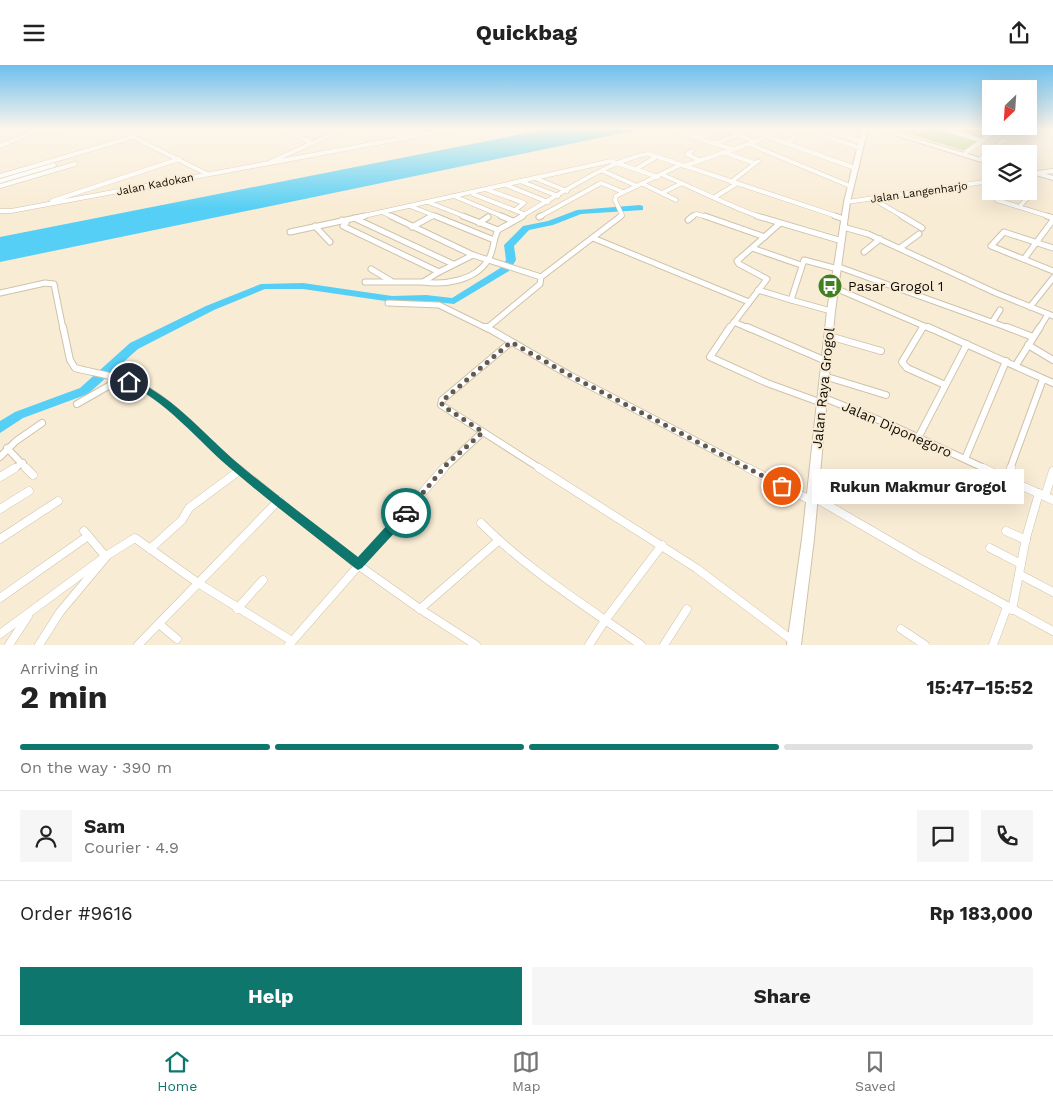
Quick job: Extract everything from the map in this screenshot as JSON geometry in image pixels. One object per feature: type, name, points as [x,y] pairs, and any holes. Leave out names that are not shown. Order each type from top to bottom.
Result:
[{"type":"main road","name":"Jalan Raya Grogol","points":[[794,643],[812,498],[831,311],[847,202],[858,155]]},
{"type":"main road","points":[[973,155],[982,157]]},
{"type":"main road","points":[[1038,173],[1053,171]]},
{"type":"main road","points":[[1038,173],[1053,178]]},
{"type":"main road","points":[[1037,177],[1053,182]]},
{"type":"street","points":[[0,176],[71,155]]},
{"type":"street","points":[[171,155],[207,174]]},
{"type":"street","points":[[269,164],[284,155]]},
{"type":"street","name":"Jalan Kadokan","points":[[0,211],[46,205],[316,155]]},
{"type":"street","points":[[365,282],[423,282],[440,284],[474,272],[488,260],[498,230],[618,162],[639,155]]},
{"type":"street","points":[[647,155],[731,182],[844,223],[1030,307],[1051,314],[1040,325],[1016,365]]},
{"type":"street","points":[[662,159],[667,155]]},
{"type":"street","points":[[687,155],[699,160]]},
{"type":"street","points":[[487,328],[540,284],[541,277],[622,215],[615,200],[616,196],[682,166],[712,155]]},
{"type":"street","points":[[731,182],[756,162],[735,155]]},
{"type":"street","points":[[780,155],[850,186]]},
{"type":"street","points":[[819,155],[855,168]]},
{"type":"street","points":[[636,169],[656,157]]},
{"type":"street","points":[[46,205],[56,199],[179,159]]},
{"type":"street","points":[[0,172],[40,161]]},
{"type":"street","points":[[290,232],[488,190],[611,161],[682,183],[716,198],[721,203],[779,224],[842,241]]},
{"type":"street","points":[[0,186],[75,164]]},
{"type":"street","points":[[0,181],[54,165]]},
{"type":"street","points":[[603,171],[637,186]]},
{"type":"street","points":[[535,178],[568,191]]},
{"type":"street","points":[[520,181],[558,196]]},
{"type":"street","name":"Jalan Langenharjo","points":[[847,202],[982,182]]},
{"type":"street","points":[[539,217],[601,183],[623,192]]},
{"type":"street","points":[[662,193],[682,183]]},
{"type":"street","points":[[643,184],[676,200]]},
{"type":"street","points":[[716,198],[736,184]]},
{"type":"street","points":[[505,185],[548,203]]},
{"type":"street","points":[[488,190],[524,203],[515,210]]},
{"type":"street","points":[[472,193],[524,214]]},
{"type":"street","points":[[454,196],[513,221]]},
{"type":"street","points":[[873,199],[922,228]]},
{"type":"street","points":[[998,200],[1053,219],[1024,259]]},
{"type":"street","points":[[1019,207],[1026,200]]},
{"type":"street","points":[[428,202],[498,230]]},
{"type":"street","points":[[410,206],[494,240]]},
{"type":"street","points":[[382,213],[472,255],[541,277]]},
{"type":"street","points":[[688,220],[696,214],[700,214],[765,237]]},
{"type":"street","points":[[412,227],[432,216]]},
{"type":"street","points":[[479,223],[488,217]]},
{"type":"street","points":[[354,218],[453,264]]},
{"type":"street","points":[[342,220],[346,222],[343,226],[439,272]]},
{"type":"street","points":[[779,224],[737,263],[767,278],[734,322],[826,361]]},
{"type":"street","points":[[315,226],[330,242]]},
{"type":"street","points":[[1046,230],[1053,232]]},
{"type":"street","points":[[1053,248],[1004,231],[991,246],[1053,271]]},
{"type":"street","points":[[900,248],[919,234]]},
{"type":"street","points":[[593,237],[749,302]]},
{"type":"street","points":[[864,252],[880,239]]},
{"type":"street","points":[[752,248],[801,265]]},
{"type":"street","points":[[423,282],[472,255]]},
{"type":"street","points":[[790,300],[801,265],[805,260],[838,268],[993,321],[1033,337]]},
{"type":"street","points":[[371,269],[393,282]]},
{"type":"street","points":[[1030,307],[1053,278]]},
{"type":"street","points":[[0,293],[45,283],[54,284],[72,365],[82,370],[138,385],[164,402],[240,470],[358,565],[420,609],[476,645]]},
{"type":"street","points":[[835,288],[1016,365],[1053,383]]},
{"type":"street","points":[[758,290],[831,311]]},
{"type":"street","points":[[388,303],[407,306],[435,304],[487,328],[571,376],[812,498],[1053,631]]},
{"type":"street","points":[[993,321],[1000,310]]},
{"type":"street","name":"Jalan Diponegoro","points":[[734,322],[710,353],[711,359],[767,383],[822,400],[918,438],[1053,500]]},
{"type":"street","points":[[924,326],[902,363],[907,368],[946,385]]},
{"type":"street","points":[[829,336],[881,351]]},
{"type":"street","points":[[511,342],[441,402],[443,406],[662,545],[696,568],[794,643]]},
{"type":"street","points":[[918,438],[967,344]]},
{"type":"street","points":[[1028,345],[1053,360]]},
{"type":"street","points":[[965,459],[1006,361]]},
{"type":"street","points":[[824,376],[886,395]]},
{"type":"street","points":[[1007,478],[1043,379]]},
{"type":"street","points":[[77,404],[119,380]]},
{"type":"street","points":[[0,457],[7,449],[42,423]]},
{"type":"street","points":[[0,635],[106,556],[132,538],[135,538],[198,583],[290,643],[447,464],[483,432]]},
{"type":"street","points":[[7,449],[33,475]]},
{"type":"street","points":[[0,477],[23,463]]},
{"type":"street","points":[[150,549],[182,520],[189,508],[240,470]]},
{"type":"street","points":[[992,645],[1009,608],[1026,540],[1053,471]]},
{"type":"street","points":[[0,509],[29,491]]},
{"type":"street","points":[[138,645],[279,500]]},
{"type":"street","points":[[0,539],[58,501]]},
{"type":"street","points":[[481,523],[520,561],[641,645]]},
{"type":"street","points":[[1006,531],[1026,540]]},
{"type":"street","points":[[0,598],[86,533],[106,556]]},
{"type":"street","points":[[420,609],[498,541]]},
{"type":"street","points":[[589,645],[606,619],[662,545]]},
{"type":"street","points":[[990,548],[1021,564]]},
{"type":"street","points":[[39,645],[60,612],[106,556]]},
{"type":"street","points":[[1019,574],[1053,592]]},
{"type":"street","points":[[238,609],[263,580]]},
{"type":"street","points":[[664,645],[687,609]]},
{"type":"street","points":[[9,645],[31,611]]},
{"type":"street","points":[[159,624],[177,639]]},
{"type":"street","points":[[901,629],[925,645]]},
{"type":"water","points":[[416,155],[516,155],[0,262],[0,237]]},
{"type":"waterway","points":[[0,428],[19,415],[84,391],[134,346],[210,308],[264,286],[303,286],[392,299],[426,298],[454,301],[506,269],[511,260],[509,245],[526,228],[550,223],[580,212],[640,208]]},
{"type":"way so far","points":[[406,513],[447,464],[483,432],[441,405],[442,400],[511,342],[571,376],[607,393],[626,405],[782,486]]},
{"type":"place","name":"Pasar Grogol 1","points":[[830,286]]},
{"type":"place","name":"Rukun Makmur Grogol","points":[[782,486]]},
{"type":"route","points":[[129,382],[145,389],[164,402],[232,464],[358,565],[406,513]]}]
